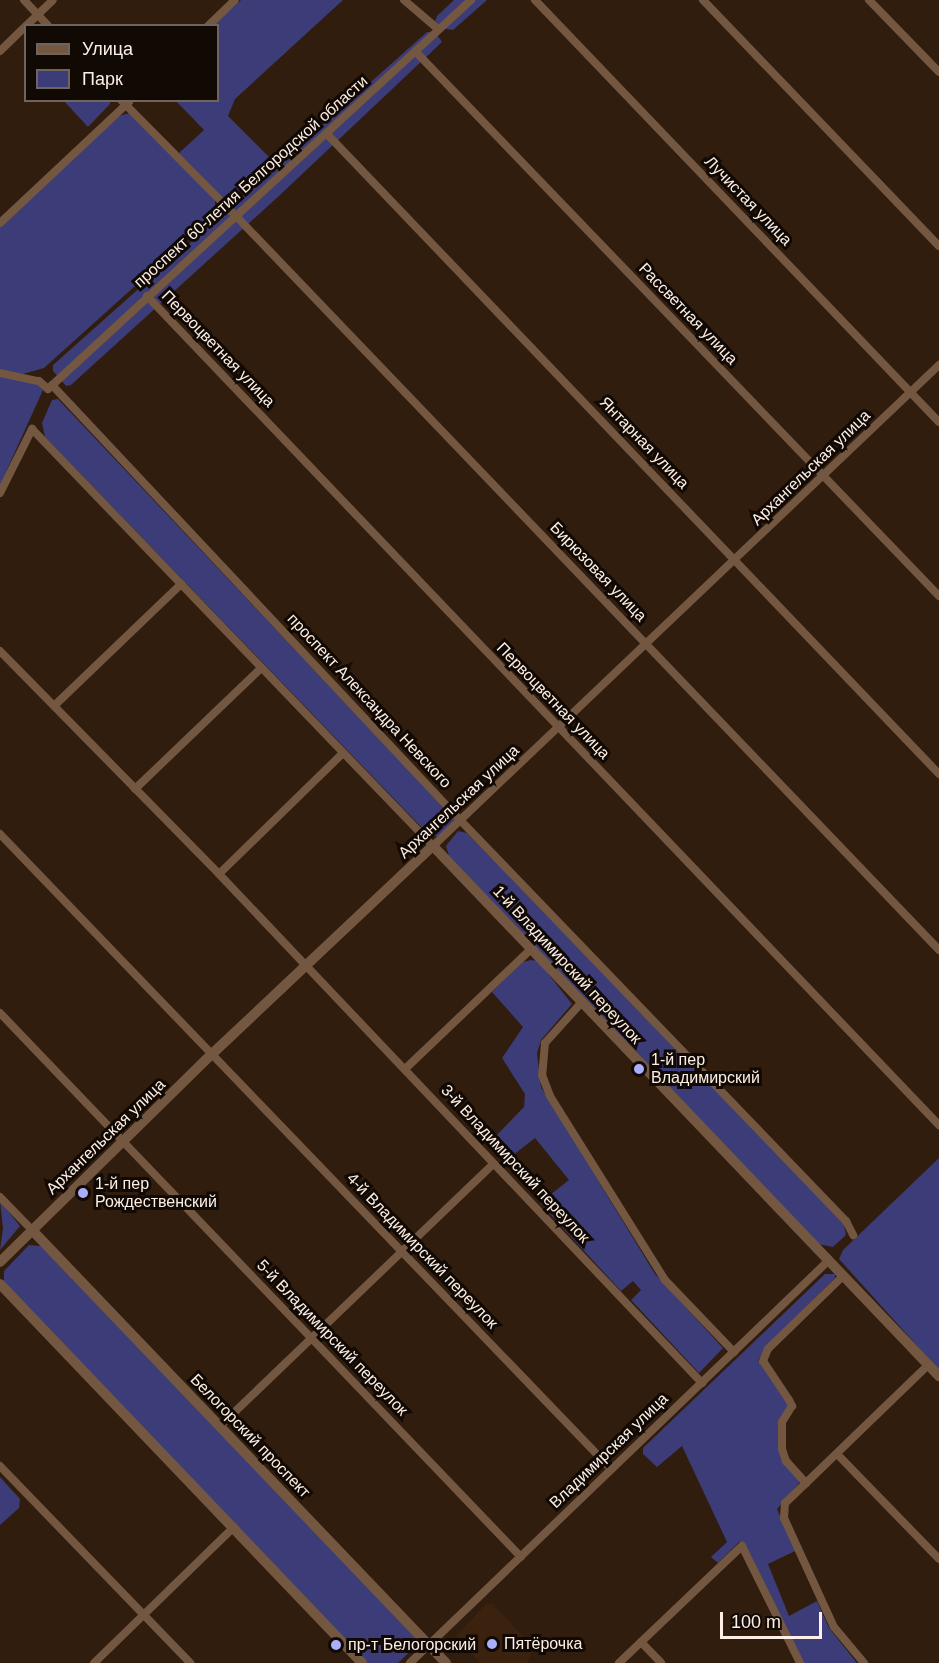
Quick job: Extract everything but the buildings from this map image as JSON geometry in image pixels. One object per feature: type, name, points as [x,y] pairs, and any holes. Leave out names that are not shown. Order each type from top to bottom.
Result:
[{"type":"street","points":[[24,0],[46,24]]},
{"type":"street","points":[[28,24],[52,0]]},
{"type":"street","points":[[210,24],[235,0]]},
{"type":"street","points":[[404,0],[438,29]]},
{"type":"street","name":"проспект 60-летия Белгородской области","points":[[52,386],[147,296],[327,134],[471,0]]},
{"type":"street","name":"Лучистая улица","points":[[535,0],[939,422]]},
{"type":"street","points":[[703,0],[939,246]]},
{"type":"street","points":[[869,0],[939,72]]},
{"type":"street","points":[[0,51],[24,28]]},
{"type":"street","name":"Рассветная улица","points":[[416,52],[939,596]]},
{"type":"street","points":[[0,222],[126,102]]},
{"type":"street","name":"Бирюзовая улица","points":[[126,102],[939,950]]},
{"type":"street","name":"Янтарная улица","points":[[327,134],[939,774]]},
{"type":"street","name":"Первоцветная улица","points":[[147,296],[939,1125]]},
{"type":"street","name":"Архангельская улица","points":[[0,1262],[212,1054],[433,846],[462,822],[939,365]]},
{"type":"street","points":[[0,373],[39,381],[48,389],[52,386]]},
{"type":"street","name":"проспект Александра Невского","points":[[52,386],[462,822],[846,1221],[853,1234]]},
{"type":"street","points":[[0,493],[32,429],[260,669],[433,846]]},
{"type":"street","points":[[55,705],[181,584]]},
{"type":"street","name":"3-й Владимирский переулок","points":[[0,651],[219,874],[702,1383]]},
{"type":"street","points":[[135,789],[260,669]]},
{"type":"street","points":[[219,874],[342,754]]},
{"type":"street","name":"4-й Владимирский переулок","points":[[0,834],[612,1469]]},
{"type":"street","name":"1-й Владимирский переулок","points":[[433,846],[939,1376]]},
{"type":"street","points":[[405,1069],[531,949]]},
{"type":"street","points":[[582,1003],[545,1043],[542,1075],[549,1096],[665,1280],[734,1352]]},
{"type":"street","name":"5-й Владимирский переулок","points":[[0,1013],[521,1557]]},
{"type":"street","points":[[220,1426],[310,1337],[493,1164]]},
{"type":"street","points":[[0,1197],[32,1230]]},
{"type":"street","name":"Белогорский проспект","points":[[32,1230],[446,1663]]},
{"type":"street","name":"Владимирская улица","points":[[410,1663],[828,1261]]},
{"type":"street","points":[[806,1483],[786,1461],[782,1449],[782,1422],[792,1406],[765,1366],[764,1354],[843,1276]]},
{"type":"street","points":[[0,1284],[362,1663]]},
{"type":"street","points":[[864,1663],[834,1627],[784,1518],[785,1503],[928,1365]]},
{"type":"street","points":[[837,1454],[939,1559]]},
{"type":"street","points":[[0,1466],[190,1663]]},
{"type":"street","points":[[94,1663],[234,1527]]},
{"type":"street","points":[[619,1663],[742,1546],[800,1663]]},
{"type":"street","points":[[641,1642],[661,1663]]},
{"type":"shaded area","points":[[486,1604],[493,1604],[534,1648],[527,1663],[480,1663],[456,1636]]},
{"type":"green space","points":[[241,0],[343,0],[235,99],[228,116],[273,161],[227,202],[179,153],[204,130],[177,102],[219,102],[219,24],[215,24]]},
{"type":"green space","points":[[454,0],[487,0],[453,30],[441,28],[435,21],[437,16]]},
{"type":"green space","points":[[427,32],[435,32],[442,42],[280,195],[71,385],[66,386],[53,371],[53,365]]},
{"type":"green space","points":[[65,102],[110,102],[88,127]]},
{"type":"green space","points":[[130,113],[215,198],[215,214],[44,368],[23,374],[0,369],[0,227],[118,116]]},
{"type":"green space","points":[[0,376],[36,383],[43,390],[0,485]]},
{"type":"green space","points":[[58,399],[453,817],[455,821],[440,837],[429,835],[45,437],[42,423],[52,400]]},
{"type":"green space","points":[[458,831],[467,833],[843,1221],[846,1235],[833,1247],[818,1244],[449,856],[446,846]]},
{"type":"green space","points":[[538,961],[572,1004],[541,1040],[537,1053],[541,1087],[655,1274],[723,1348],[699,1373],[631,1300],[641,1290],[633,1281],[621,1291],[540,1203],[569,1180],[535,1138],[503,1163],[488,1144],[524,1107],[525,1094],[502,1058],[523,1027],[492,992],[523,962]]},
{"type":"green space","points":[[939,1158],[939,1370],[839,1259],[843,1250]]},
{"type":"green space","points":[[0,1201],[20,1226],[0,1250],[3,1228]]},
{"type":"green space","points":[[29,1245],[41,1246],[417,1638],[419,1643],[398,1663],[367,1663],[4,1283],[4,1271]]},
{"type":"green space","points":[[825,1274],[835,1274],[835,1278],[771,1341],[758,1360],[788,1405],[780,1451],[800,1482],[777,1509],[795,1551],[768,1564],[789,1616],[817,1601],[829,1628],[857,1663],[804,1663],[744,1542],[739,1542],[718,1563],[711,1557],[727,1542],[682,1446],[657,1467],[643,1454],[643,1448]]},
{"type":"green space","points":[[0,1477],[20,1499],[19,1508],[0,1525]]},
{"type":"place","name":"1-й пер Владимирский","points":[[639,1069]]},
{"type":"place","name":"1-й пер Рождественский","points":[[83,1193]]},
{"type":"place","name":"Пятёрочка","points":[[492,1644]]},
{"type":"place","name":"пр-т Белогорский","points":[[336,1645]]}]
